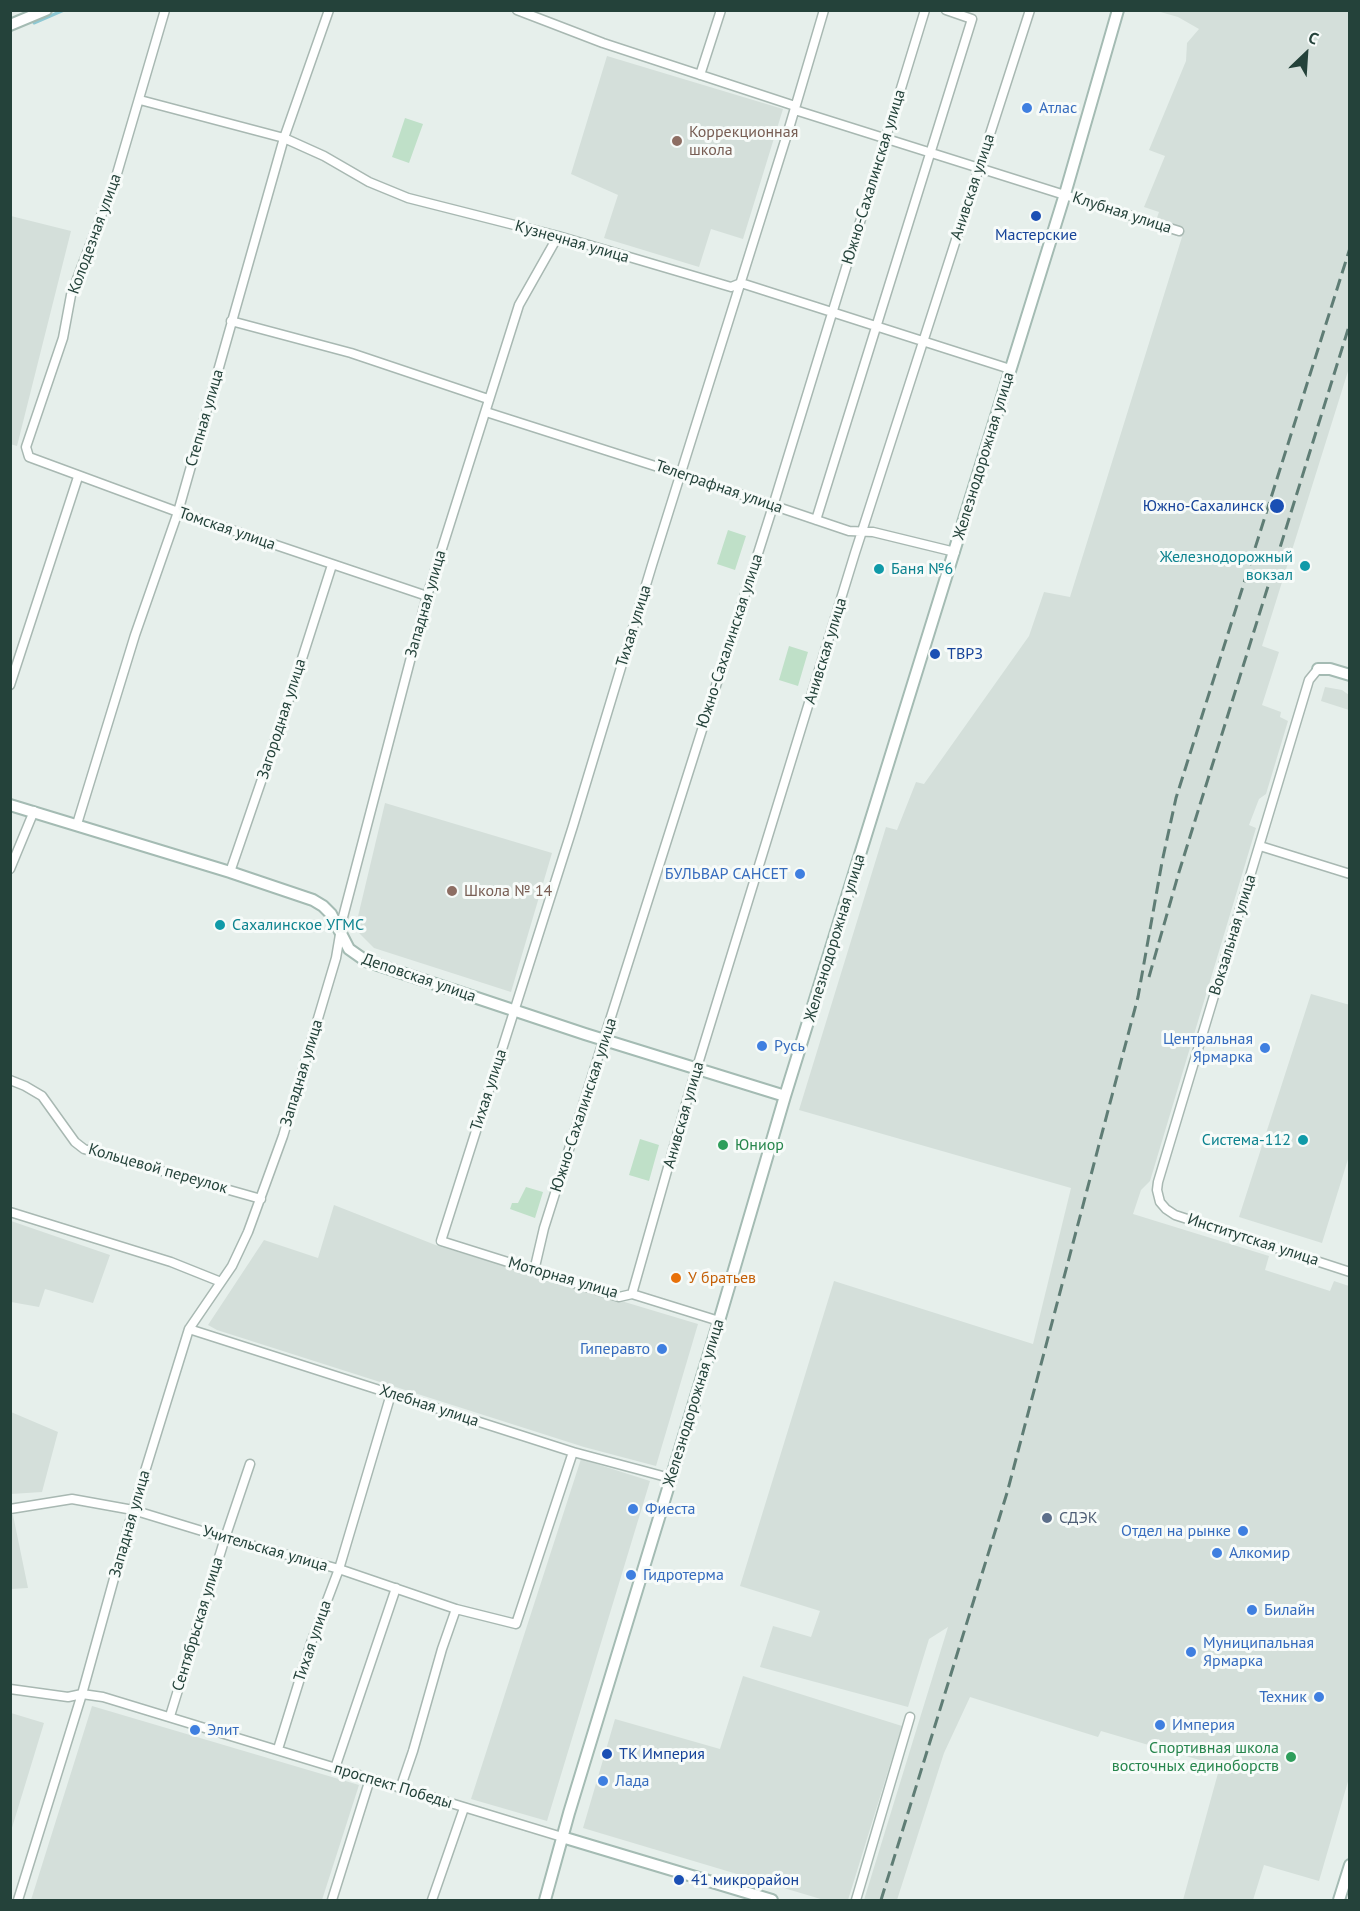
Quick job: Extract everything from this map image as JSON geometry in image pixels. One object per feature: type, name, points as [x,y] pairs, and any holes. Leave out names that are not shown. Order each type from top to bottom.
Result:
[{"type":"main road","points":[[10,25],[46,10]]},
{"type":"main road","name":"Железнодорожная улица","points":[[545,1900],[562,1837],[786,1096],[1065,194],[1117,11]]},
{"type":"main road","points":[[1318,669],[1330,669],[1350,675]]},
{"type":"main road","name":"Деповская улица","points":[[10,805],[77,824],[313,900],[331,914],[349,950],[366,961],[605,1040],[786,1096]]},
{"type":"main road","name":"проспект Победы","points":[[562,1837],[772,1900]]},
{"type":"main road","points":[[1339,1900],[1350,1865]]},
{"type":"street","name":"Колодезная улица","points":[[29,457],[26,447],[63,338],[71,294],[116,177],[165,10]]},
{"type":"street","name":"Степная улица","points":[[77,824],[135,635],[178,512],[284,138],[329,10]]},
{"type":"street","name":"Клубная улица","points":[[517,10],[603,43],[886,140],[1179,231]]},
{"type":"street","points":[[700,75],[721,10]]},
{"type":"street","name":"Тихая улица","points":[[441,1241],[515,1010],[824,10]]},
{"type":"street","name":"Южно-Сахалинская улица","points":[[534,1271],[544,1228],[773,506],[925,10]]},
{"type":"street","points":[[816,520],[972,19],[946,10]]},
{"type":"street","name":"Анивская улица","points":[[632,1294],[697,1068],[862,532],[1030,10]]},
{"type":"street","name":"Кузнечная улица","points":[[140,100],[284,138],[324,156],[369,182],[408,198],[558,236],[731,286],[741,283],[1010,369]]},
{"type":"street","name":"Западная улица","points":[[18,1900],[82,1694],[133,1510],[189,1329],[232,1266],[248,1233],[283,1136],[336,958],[343,917],[427,596],[486,412],[488,399],[519,305],[558,236]]},
{"type":"street","points":[[231,321],[351,353],[488,399]]},
{"type":"street","name":"Телеграфная улица","points":[[486,412],[849,531],[873,532],[955,552]]},
{"type":"street","name":"Томская улица","points":[[29,457],[178,512],[427,596]]},
{"type":"street","points":[[10,685],[78,477]]},
{"type":"street","name":"Загородная улица","points":[[230,872],[332,565]]},
{"type":"street","name":"Вокзальная улица","points":[[1160,1202],[1157,1191],[1158,1182],[1310,680],[1318,669]]},
{"type":"street","points":[[10,869],[34,812]]},
{"type":"street","points":[[1260,846],[1350,874]]},
{"type":"street","name":"Кольцевой переулок","points":[[10,1080],[42,1096],[75,1142],[84,1149],[261,1199]]},
{"type":"street","name":"Институтская улица","points":[[1160,1202],[1175,1215],[1350,1272]]},
{"type":"street","points":[[10,1212],[171,1262],[221,1282]]},
{"type":"street","name":"Моторная улица","points":[[441,1241],[619,1298],[632,1294],[719,1321]]},
{"type":"street","name":"Хлебная улица","points":[[189,1329],[573,1452],[670,1478]]},
{"type":"street","name":"Тихая улица","points":[[278,1749],[311,1643],[339,1569],[391,1394]]},
{"type":"street","name":"Учительская улица","points":[[10,1509],[72,1499],[133,1510],[339,1569],[456,1608],[516,1624],[573,1452]]},
{"type":"street","name":"Сентябрьская улица","points":[[170,1716],[250,1464]]},
{"type":"street","points":[[335,1768],[396,1588]]},
{"type":"street","points":[[400,1789],[456,1608]]},
{"type":"street","name":"проспект Победы","points":[[10,1689],[68,1696],[82,1694],[103,1697],[562,1837]]},
{"type":"street","points":[[856,1900],[910,1718]]},
{"type":"street","points":[[332,1900],[370,1779]]},
{"type":"street","points":[[432,1900],[464,1808]]},
{"type":"shaded area","points":[[1157,11],[1349,11],[1349,368],[1262,646],[1279,652],[1262,705],[1281,712],[1280,717],[1288,721],[1266,794],[1259,799],[1249,825],[1256,828],[1150,1181],[1141,1190],[1133,1214],[1269,1256],[1265,1270],[1330,1291],[1334,1281],[1349,1286],[1349,1778],[1319,1881],[1264,1865],[1253,1900],[1183,1900],[1220,1766],[1101,1731],[1098,1737],[970,1697],[944,1753],[897,1900],[864,1900],[948,1627],[929,1639],[908,1707],[760,1667],[773,1626],[811,1637],[820,1611],[740,1586],[834,1281],[1033,1344],[1071,1188],[799,1110],[886,827],[897,830],[916,782],[924,784],[1029,636],[1044,592],[1070,597],[1182,237],[1153,229],[1159,212],[1144,207],[1165,156],[1149,150],[1186,61],[1187,43],[1199,29],[1178,17]]},
{"type":"shaded area","name":"Коррекционная школа","points":[[607,56],[783,109],[743,239],[711,229],[699,267],[604,238],[618,195],[571,174]]},
{"type":"shaded area","points":[[11,216],[71,231],[17,446],[10,444]]},
{"type":"shaded area","points":[[1325,687],[1342,690],[1349,695],[1349,710],[1321,701]]},
{"type":"shaded area","name":"Школа № 14","points":[[385,803],[552,853],[511,992],[374,948],[355,929]]},
{"type":"shaded area","points":[[1311,994],[1350,1005],[1349,1156],[1322,1243],[1239,1217]]},
{"type":"shaded area","points":[[334,1205],[438,1246],[698,1324],[656,1466],[584,1447],[217,1330],[208,1325],[264,1240],[318,1258]]},
{"type":"shaded area","points":[[11,1221],[110,1255],[93,1303],[45,1289],[39,1307],[11,1302]]},
{"type":"shaded area","points":[[11,1412],[58,1432],[42,1492],[11,1494]]},
{"type":"shaded area","points":[[581,1459],[650,1481],[547,1821],[471,1799]]},
{"type":"shaded area","points":[[11,1515],[13,1515],[28,1588],[11,1589]]},
{"type":"shaded area","points":[[743,1676],[902,1726],[848,1900],[824,1900],[583,1828],[615,1719],[720,1749]]},
{"type":"shaded area","points":[[92,1706],[359,1785],[322,1900],[31,1900]]},
{"type":"shaded area","points":[[10,1713],[44,1723],[11,1831]]},
{"type":"green space","points":[[405,118],[423,124],[409,163],[392,157]]},
{"type":"green space","points":[[728,530],[746,536],[735,570],[717,564]]},
{"type":"green space","points":[[789,646],[808,652],[798,686],[779,680]]},
{"type":"green space","points":[[640,1139],[659,1145],[649,1181],[629,1175]]},
{"type":"green space","points":[[526,1187],[543,1192],[535,1218],[510,1209],[512,1203],[518,1203]]},
{"type":"waterway","points":[[34,23],[64,10]]},
{"type":"railway","points":[[881,1900],[1007,1493],[1138,997],[1176,798],[1350,248]]},
{"type":"railway","points":[[1149,977],[1179,872],[1350,323]]},
{"type":"place","name":"Атлас","points":[[1027,108]]},
{"type":"place","name":"Коррекционная школа","points":[[677,141]]},
{"type":"place","name":"Мастерские","points":[[1036,216]]},
{"type":"place","name":"Южно-Сахалинск","points":[[1277,506]]},
{"type":"place","name":"Железнодорожный вокзал","points":[[1305,566]]},
{"type":"place","name":"Баня №6","points":[[879,569]]},
{"type":"place","name":"ТВРЗ","points":[[935,654]]},
{"type":"place","name":"БУЛЬВАР САНСЕТ","points":[[800,874]]},
{"type":"place","name":"Школа № 14","points":[[452,891]]},
{"type":"place","name":"Сахалинское УГМС","points":[[220,925]]},
{"type":"place","name":"Русь","points":[[762,1046]]},
{"type":"place","name":"Центральная Ярмарка","points":[[1265,1048]]},
{"type":"place","name":"Система-112","points":[[1303,1140]]},
{"type":"place","name":"Юниор","points":[[723,1145]]},
{"type":"place","name":"У братьев","points":[[676,1278]]},
{"type":"place","name":"Гиперавто","points":[[662,1349]]},
{"type":"place","name":"Фиеста","points":[[633,1509]]},
{"type":"place","name":"СДЭК","points":[[1047,1518]]},
{"type":"place","name":"Отдел на рынке","points":[[1243,1531]]},
{"type":"place","name":"Алкомир","points":[[1217,1553]]},
{"type":"place","name":"Гидротерма","points":[[631,1575]]},
{"type":"place","name":"Билайн","points":[[1252,1610]]},
{"type":"place","name":"Муниципальная Ярмарка","points":[[1191,1652]]},
{"type":"place","name":"Техник","points":[[1319,1697]]},
{"type":"place","name":"Империя","points":[[1160,1725]]},
{"type":"place","name":"Элит","points":[[195,1730]]},
{"type":"place","name":"ТК Империя","points":[[607,1754]]},
{"type":"place","name":"Спортивная школа восточных единоборств","points":[[1291,1757]]},
{"type":"place","name":"Лада","points":[[603,1781]]},
{"type":"place","name":"41 микрорайон","points":[[679,1880]]}]
